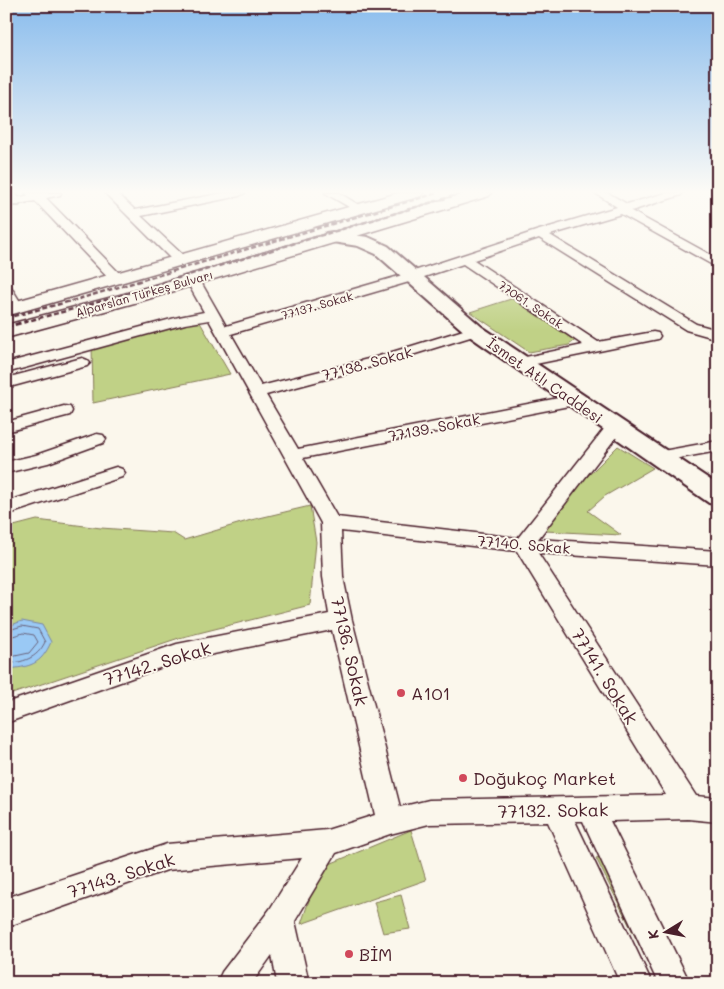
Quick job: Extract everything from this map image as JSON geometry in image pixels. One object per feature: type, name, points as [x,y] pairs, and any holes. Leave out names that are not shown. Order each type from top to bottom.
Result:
[{"type":"main road","name":"Alparslan Türkeş Bulvarı","points":[[11,309],[254,239]]},
{"type":"main road","name":"Alparslan Türkeş Bulvarı","points":[[6,332],[193,280],[325,239]]},
{"type":"main road","points":[[348,239],[362,241],[382,250]]},
{"type":"main road","points":[[376,239],[382,250]]},
{"type":"main road","name":"İsmet Atlı Caddesi","points":[[382,250],[475,331],[614,428],[718,497]]},
{"type":"street","points":[[78,239],[117,279]]},
{"type":"street","points":[[159,239],[181,261]]},
{"type":"street","name":"77137. Sokak","points":[[222,332],[411,277],[524,239]]},
{"type":"street","points":[[548,239],[691,327],[718,335]]},
{"type":"street","points":[[673,239],[718,264]]},
{"type":"street","name":"77061. Sokak","points":[[464,259],[597,348]]},
{"type":"street","name":"77136. Sokak","points":[[193,280],[331,523],[333,577],[341,620],[390,822]]},
{"type":"street","points":[[6,290],[13,299],[11,309]]},
{"type":"street","points":[[6,368],[212,314]]},
{"type":"street","name":"77138. Sokak","points":[[257,392],[381,360],[475,331]]},
{"type":"street","points":[[521,362],[653,336]]},
{"type":"street","points":[[6,383],[82,363]]},
{"type":"street","name":"77139. Sokak","points":[[294,455],[574,400]]},
{"type":"street","points":[[6,427],[64,411]]},
{"type":"street","points":[[523,545],[614,428]]},
{"type":"street","points":[[6,468],[42,459],[97,439]]},
{"type":"street","points":[[657,457],[718,446]]},
{"type":"street","points":[[6,509],[116,473]]},
{"type":"street","name":"77140. Sokak","points":[[331,523],[523,545],[718,558]]},
{"type":"street","name":"77141. Sokak","points":[[523,545],[688,808]]},
{"type":"street","name":"77142. Sokak","points":[[6,713],[177,653],[341,620]]},
{"type":"street","name":"77132. Sokak","points":[[390,822],[429,812],[688,808],[718,810]]},
{"type":"street","points":[[591,809],[674,983]]},
{"type":"street","points":[[556,810],[636,983]]},
{"type":"street","points":[[240,979],[327,843],[390,822]]},
{"type":"street","name":"77143. Sokak","points":[[6,913],[167,857],[327,843]]},
{"type":"street","points":[[280,919],[293,983]]},
{"type":"green space","points":[[514,298],[578,338],[569,345],[529,352],[470,312]]},
{"type":"green space","points":[[198,319],[230,374],[93,403],[92,344]]},
{"type":"green space","points":[[618,446],[653,468],[605,496],[588,511],[621,535],[545,531],[540,528],[540,524]]},
{"type":"green space","points":[[310,506],[316,542],[310,605],[179,638],[6,696],[6,528],[37,520],[101,528],[173,533],[184,540],[251,520]]},
{"type":"green space","points":[[411,830],[426,880],[301,924],[320,868]]},
{"type":"green space","points":[[600,857],[664,983],[658,983],[596,858]]},
{"type":"green space","points":[[401,895],[410,929],[383,933],[374,902]]},
{"type":"water","points":[[22,621],[42,625],[51,642],[43,656],[34,663],[28,666],[6,669],[6,627]]},
{"type":"railway","points":[[6,318],[75,300],[281,239]]},
{"type":"railway","points":[[24,322],[81,307],[308,239]]},
{"type":"railway","points":[[6,327],[28,321]]},
{"type":"place","name":"A101","points":[[401,693]]},
{"type":"place","name":"Doğukoç Market","points":[[463,778]]},
{"type":"place","name":"BİM","points":[[349,954]]}]
